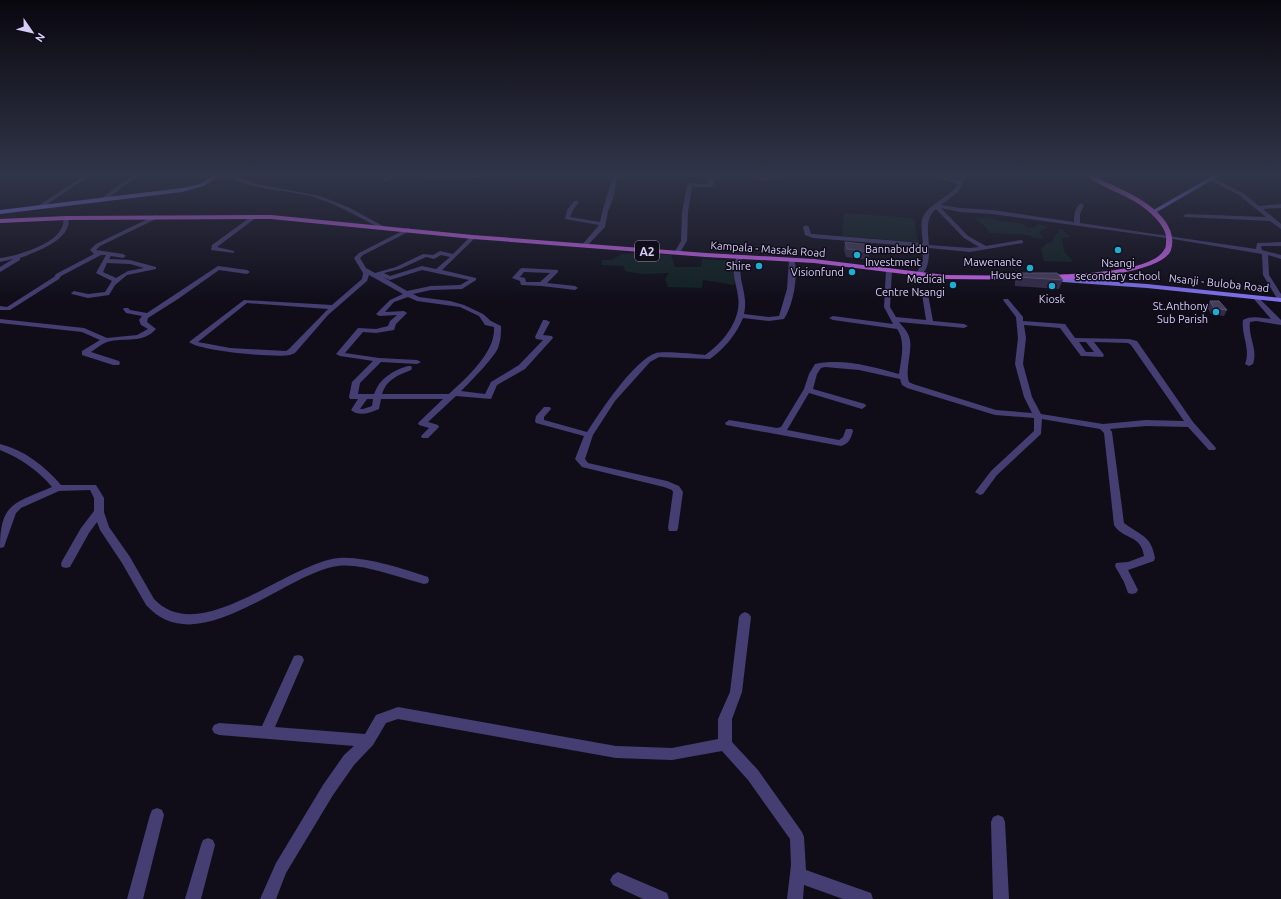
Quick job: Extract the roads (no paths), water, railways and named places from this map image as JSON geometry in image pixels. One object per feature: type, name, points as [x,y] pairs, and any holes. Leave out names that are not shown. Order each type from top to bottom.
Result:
[{"type":"main road","name":"Kampala - Masaka Road","points":[[1,221],[66,218],[156,217],[254,217],[308,219],[473,237],[738,258],[792,260],[968,278],[1040,278],[1114,272],[1146,266],[1164,257],[1170,246],[1170,238]]},
{"type":"main road","points":[[1157,217],[1166,227],[1170,238]]},
{"type":"street","points":[[123,256],[94,252],[93,250],[98,245],[156,217]]},
{"type":"street","points":[[232,252],[216,251],[213,249],[214,246],[254,217]]},
{"type":"street","points":[[361,217],[382,227]]},
{"type":"street","points":[[567,217],[601,224]]},
{"type":"street","points":[[584,246],[600,231],[604,217]]},
{"type":"street","points":[[677,253],[684,241],[685,217]]},
{"type":"street","points":[[919,274],[926,261],[925,220],[927,217]]},
{"type":"street","points":[[945,217],[966,237],[984,247]]},
{"type":"street","points":[[1027,217],[1262,252],[1281,257]]},
{"type":"street","points":[[1077,217],[1077,224]]},
{"type":"street","points":[[1198,217],[1225,219],[1272,219]]},
{"type":"street","points":[[1269,217],[1281,227]]},
{"type":"street","points":[[0,270],[60,234],[65,228],[66,218]]},
{"type":"street","points":[[806,227],[808,235],[813,236],[970,250],[1021,242]]},
{"type":"street","points":[[334,307],[246,301],[193,342],[230,350],[281,354],[287,353],[292,350],[334,307],[365,280],[366,277],[364,270],[357,258],[361,254],[408,230]]},
{"type":"street","points":[[438,271],[473,237]]},
{"type":"street","points":[[1281,244],[1259,244],[1258,246],[1262,252],[1266,275],[1281,300]]},
{"type":"street","points":[[0,308],[8,309],[57,278],[58,275],[100,253]]},
{"type":"street","points":[[417,362],[379,360],[340,354],[361,330],[376,331],[391,328],[393,323],[404,313],[379,314],[392,301],[407,293],[431,288],[462,287],[474,279],[422,268],[390,278],[378,273],[409,264],[425,255],[434,257],[440,253],[454,256]]},
{"type":"street","points":[[0,260],[11,259],[26,254]]},
{"type":"street","points":[[110,254],[99,274],[116,280]]},
{"type":"street","points":[[673,528],[678,492],[676,488],[667,484],[585,465],[580,459],[589,435],[612,400],[647,360],[658,355],[707,357],[726,340],[740,316],[742,308],[736,271],[738,258]]},
{"type":"street","points":[[740,316],[769,319],[782,318],[792,287],[792,260]]},
{"type":"street","points":[[74,293],[88,296],[107,294],[111,285],[116,280],[130,271],[151,270],[154,268],[130,262],[105,261]]},
{"type":"street","points":[[116,363],[85,353],[106,340],[142,336],[149,333],[152,329],[144,323],[143,320],[148,315],[176,298],[218,268],[247,272]]},
{"type":"street","points":[[364,270],[417,299],[450,302],[462,306],[482,315],[488,323],[497,326],[498,334],[494,348],[468,380],[422,423],[434,427],[425,436]]},
{"type":"street","points":[[542,284],[556,271],[522,270],[515,278],[522,279],[523,284],[542,284],[575,288]]},
{"type":"street","points":[[889,270],[887,307],[905,335],[906,349],[903,377],[905,383],[910,386],[964,404],[995,412],[1031,415],[1104,427],[1146,423],[1190,424]]},
{"type":"street","name":"Nsanji - Buloba Road","points":[[1040,278],[1147,286],[1281,300]]},
{"type":"street","points":[[925,294],[930,322]]},
{"type":"street","points":[[1256,298],[1280,324]]},
{"type":"street","points":[[980,492],[994,473],[1038,432],[1038,417],[1028,397],[1019,364],[1022,338],[1019,317],[1006,300]]},
{"type":"street","points":[[126,309],[128,312],[148,315]]},
{"type":"street","points":[[833,318],[901,327]]},
{"type":"street","points":[[893,318],[964,326]]},
{"type":"street","points":[[1249,364],[1252,351],[1247,340],[1245,326],[1247,320],[1256,319],[1280,324]]},
{"type":"street","points":[[0,321],[84,330],[106,340]]},
{"type":"street","points":[[379,360],[356,382],[349,398],[471,393],[475,396],[488,397],[494,384],[522,367],[549,338],[539,337],[546,322]]},
{"type":"street","points":[[1019,323],[1062,326],[1084,354],[1100,355],[1088,340]]},
{"type":"street","points":[[1074,340],[1134,342],[1190,424],[1212,448]]},
{"type":"street","points":[[777,431],[784,429],[808,389],[813,374],[821,364],[849,366],[903,377]]},
{"type":"street","points":[[364,397],[355,410],[364,412],[376,407],[376,397],[386,380],[392,374],[408,368]]},
{"type":"street","points":[[808,389],[819,394],[862,406]]},
{"type":"street","points":[[547,409],[540,416],[539,421],[589,435]]},
{"type":"street","points":[[729,423],[841,443],[847,438],[850,431]]},
{"type":"street","points":[[1104,427],[1108,432],[1119,525],[1125,531],[1142,539],[1149,548],[1150,558],[1129,566],[1120,566],[1129,581],[1132,590]]},
{"type":"street","points":[[0,447],[40,468],[50,477],[58,488]]},
{"type":"street","points":[[0,544],[12,511],[18,506],[58,488],[93,487],[99,498],[99,512],[104,527],[155,607],[172,618],[194,619],[220,614],[244,605],[314,570],[337,562],[348,562],[369,566],[424,580]]},
{"type":"street","points":[[66,564],[85,531],[99,512]]},
{"type":"street","points":[[746,617],[738,686],[725,719],[725,744],[753,775],[797,838],[799,865],[795,899]]},
{"type":"street","points":[[266,732],[298,660]]},
{"type":"street","points":[[268,899],[281,868],[328,790],[350,760],[368,741],[381,719],[398,713],[616,752],[672,754],[725,744]]},
{"type":"street","points":[[219,728],[368,741]]},
{"type":"street","points":[[135,899],[156,814]]},
{"type":"street","points":[[998,822],[1001,899]]},
{"type":"street","points":[[193,899],[208,845]]},
{"type":"street","points":[[798,875],[865,899]]},
{"type":"street","points":[[618,880],[661,899]]},
{"type":"place","name":"Nsangi secondary school","points":[[1118,250]]},
{"type":"place","name":"Bannabuddu Investment","points":[[857,255]]},
{"type":"place","name":"Shire","points":[[759,266]]},
{"type":"place","name":"Mawenante House","points":[[1030,268]]},
{"type":"place","name":"Visionfund","points":[[852,272]]},
{"type":"place","name":"Medical Centre Nsangi","points":[[953,285]]},
{"type":"place","name":"Kiosk","points":[[1052,286]]},
{"type":"place","name":"St.Anthony Sub Parish","points":[[1216,312]]}]
